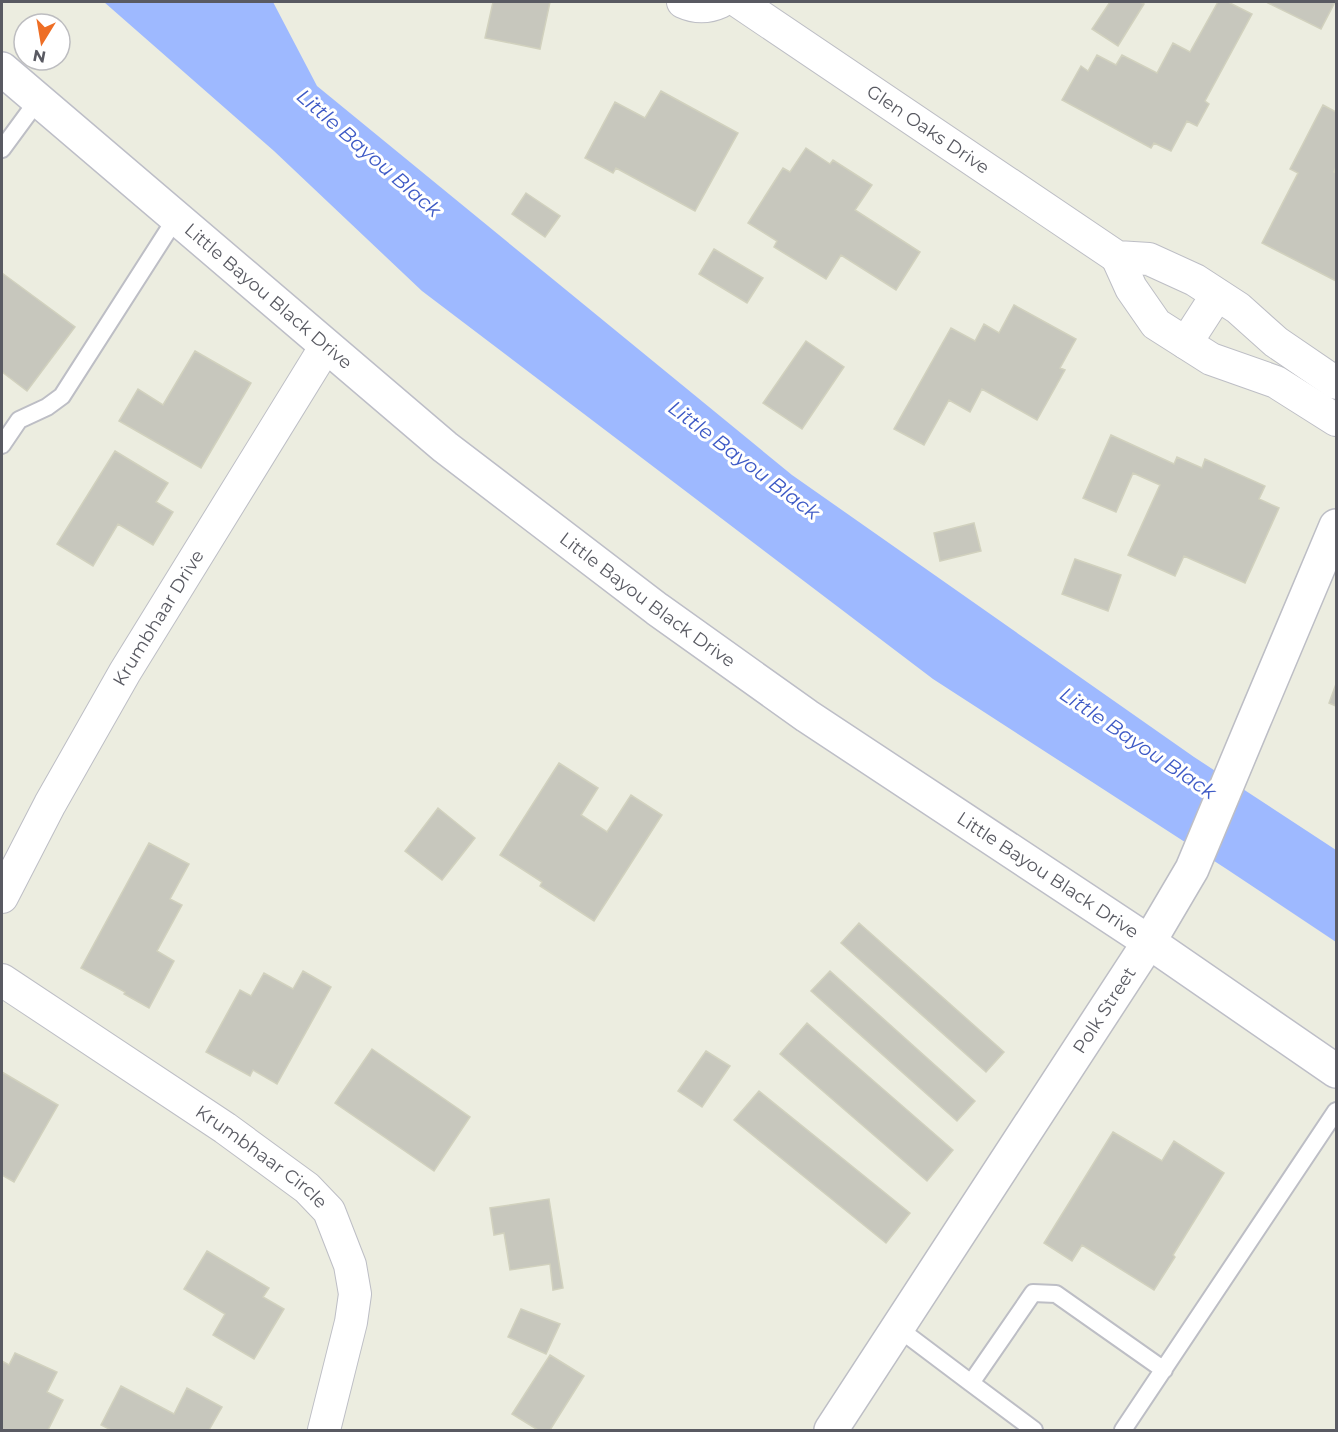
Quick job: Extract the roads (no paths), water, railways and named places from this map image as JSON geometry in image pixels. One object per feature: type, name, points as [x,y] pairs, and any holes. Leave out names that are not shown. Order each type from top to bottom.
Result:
[{"type":"main road","name":"Little Bayou Black Drive","points":[[2,69],[445,447],[657,609],[807,716],[1149,942],[1336,1071]]},
{"type":"main road","name":"Polk Street","points":[[831,1431],[1149,942],[1192,869],[1336,526]]},
{"type":"street","points":[[684,2],[697,7],[720,2]]},
{"type":"street","name":"Glen Oaks Drive","points":[[739,2],[1118,257]]},
{"type":"street","points":[[1336,383],[1276,342],[1238,308],[1195,280],[1149,259],[1118,257],[1131,288],[1156,324],[1210,359],[1276,382],[1336,420]]},
{"type":"street","points":[[1186,343],[1217,295]]},
{"type":"street","name":"Krumbhaar Drive","points":[[2,897],[50,804],[125,672],[326,346]]},
{"type":"street","name":"Krumbhaar Circle","points":[[2,980],[225,1128],[308,1188],[329,1211],[350,1265],[354,1294],[351,1322],[324,1431]]},
{"type":"lane","points":[[2,149],[38,100]]},
{"type":"lane","points":[[2,445],[19,420],[47,407],[62,396],[176,218]]},
{"type":"lane","points":[[1123,1431],[1336,1111]]},
{"type":"lane","points":[[971,1383],[1033,1293],[1056,1294],[1164,1370]]},
{"type":"lane","points":[[898,1328],[1034,1431]]},
{"type":"water","name":"Little Bayou Black","points":[[104,2],[273,2],[317,86],[792,475],[1194,757],[1336,850],[1336,942],[933,679],[422,291],[274,151]]}]
